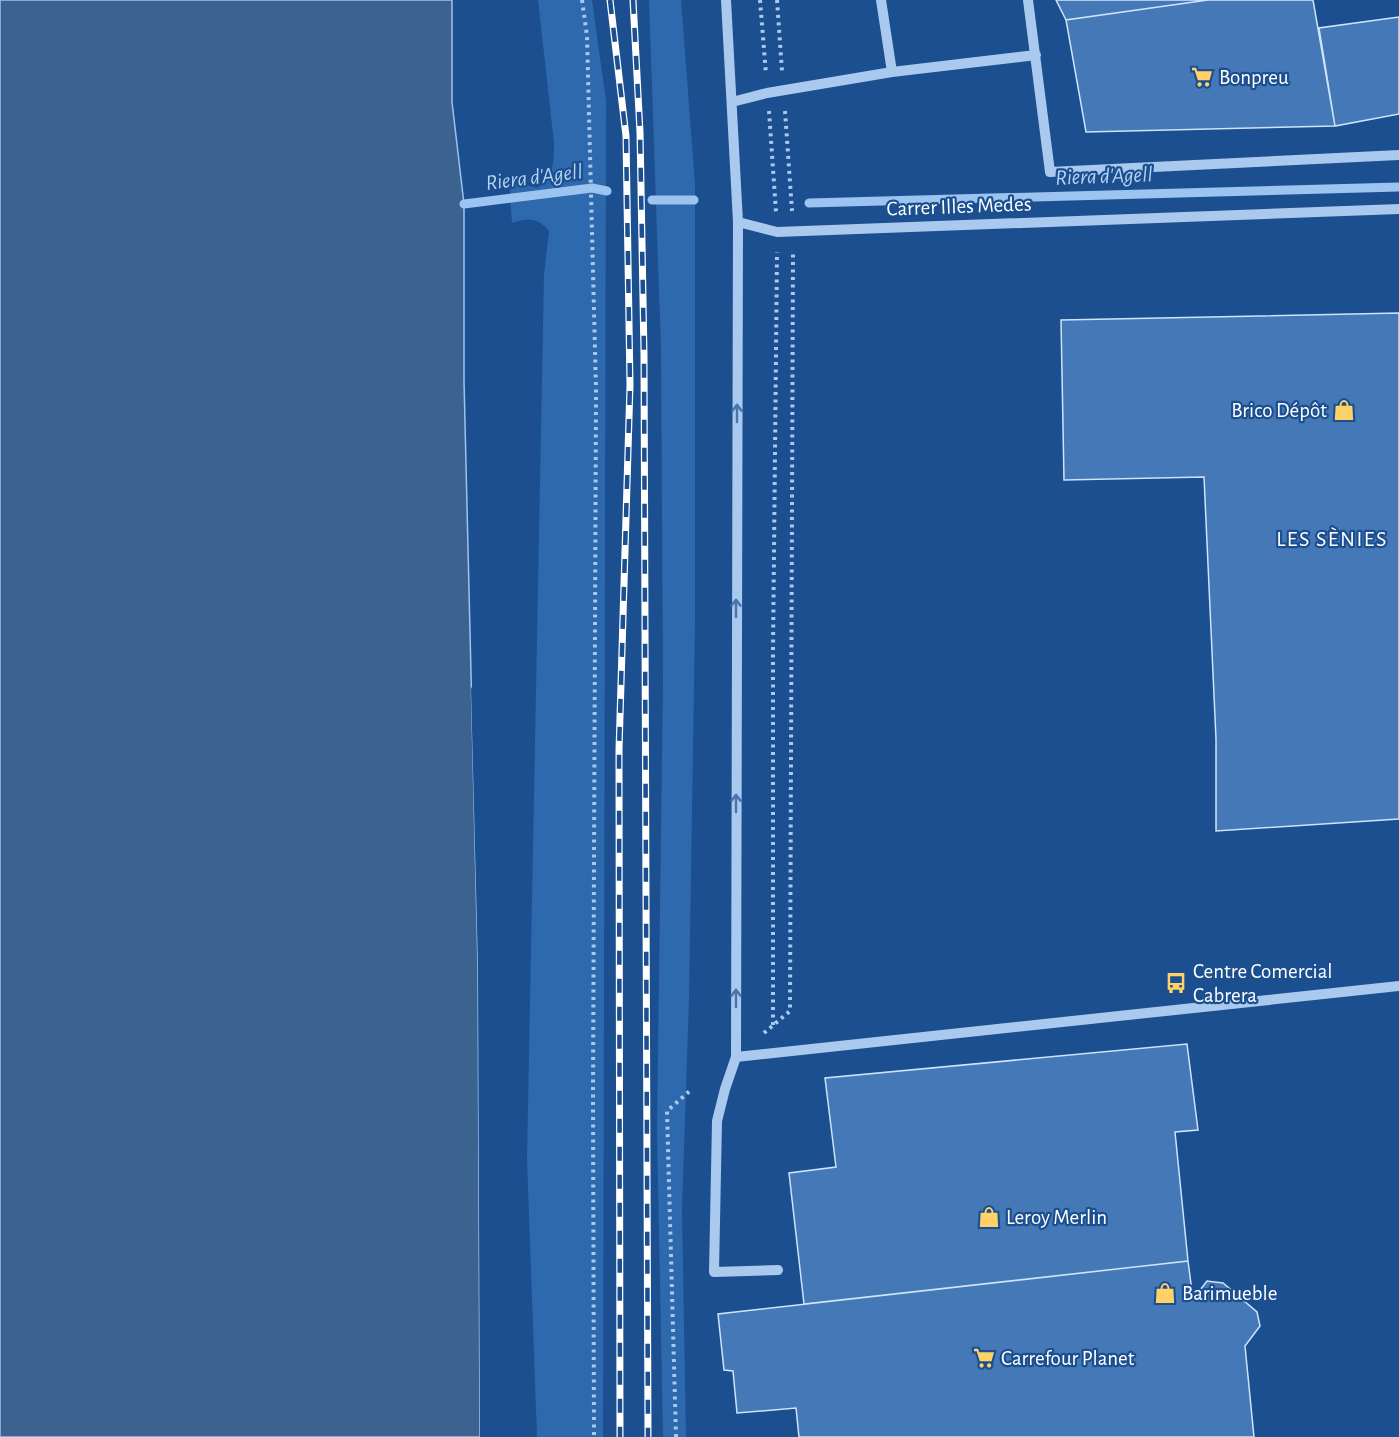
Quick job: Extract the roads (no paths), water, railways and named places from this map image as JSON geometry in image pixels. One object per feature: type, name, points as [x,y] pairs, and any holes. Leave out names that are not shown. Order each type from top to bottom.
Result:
[{"type":"street","points":[[726,0],[738,222],[736,1057],[717,1121],[714,1272],[778,1270]]},
{"type":"street","points":[[881,0],[892,72]]},
{"type":"street","points":[[1028,0],[1050,172],[1399,156]]},
{"type":"street","points":[[732,102],[768,93],[892,72],[1036,55]]},
{"type":"street","name":"Carrer Illes Medes","points":[[738,222],[777,232],[1399,209]]},
{"type":"street","points":[[736,1057],[1399,986]]},
{"type":"waterway","name":"Riera d'Agell","points":[[809,203],[1399,187]]},
{"type":"waterway","name":"Riera d'Agell","points":[[464,204],[592,188],[607,191]]},
{"type":"waterway","name":"Riera d'Agell","points":[[652,200],[694,200]]},
{"type":"railway","points":[[610,0],[626,136],[630,385],[619,750],[620,1437]]},
{"type":"railway","points":[[633,0],[640,132],[644,354],[648,1437]]},
{"type":"place","name":"Bonpreu","points":[[1202,77]]},
{"type":"place","name":"Brico Dépôt","points":[[1344,410]]},
{"type":"place","name":"Centre Comercial Cabrera","points":[[1176,983]]},
{"type":"place","name":"Leroy Merlin","points":[[989,1217]]},
{"type":"place","name":"Barimueble","points":[[1165,1293]]},
{"type":"place","name":"Carrefour Planet","points":[[984,1358]]},
{"type":"district","name":"LES SÈNIES","points":[[1332,538]]}]
